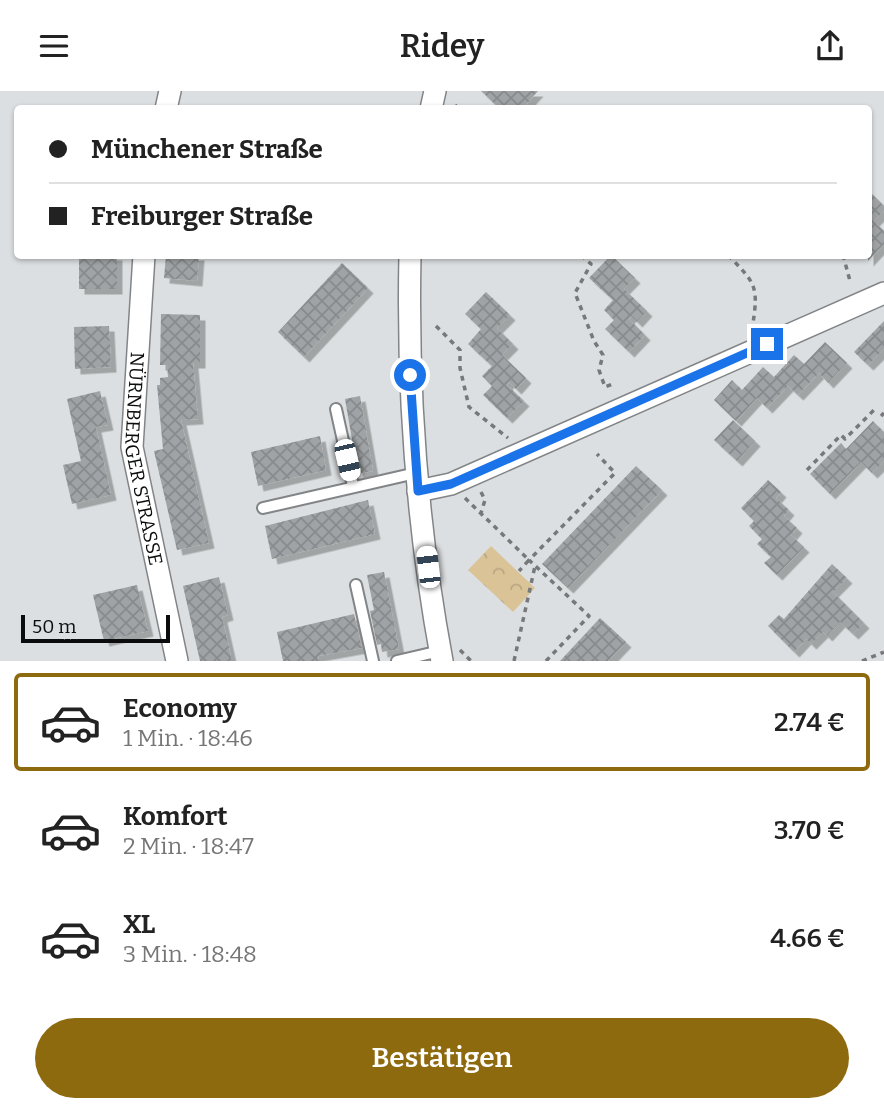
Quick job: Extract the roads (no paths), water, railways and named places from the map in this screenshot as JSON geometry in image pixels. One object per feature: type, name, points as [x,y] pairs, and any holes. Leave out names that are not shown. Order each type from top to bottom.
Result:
[{"type":"street","name":"NÜRNBERGER STRASSE","points":[[144,259],[132,447],[177,660]]},
{"type":"street","points":[[410,259],[410,375],[417,482],[441,656]]},
{"type":"street","points":[[417,482],[451,484],[884,293]]},
{"type":"lane","points":[[336,409],[353,486]]},
{"type":"lane","points":[[263,508],[353,486],[417,482]]},
{"type":"lane","points":[[356,585],[373,660]]},
{"type":"lane","points":[[397,660],[441,656]]}]
